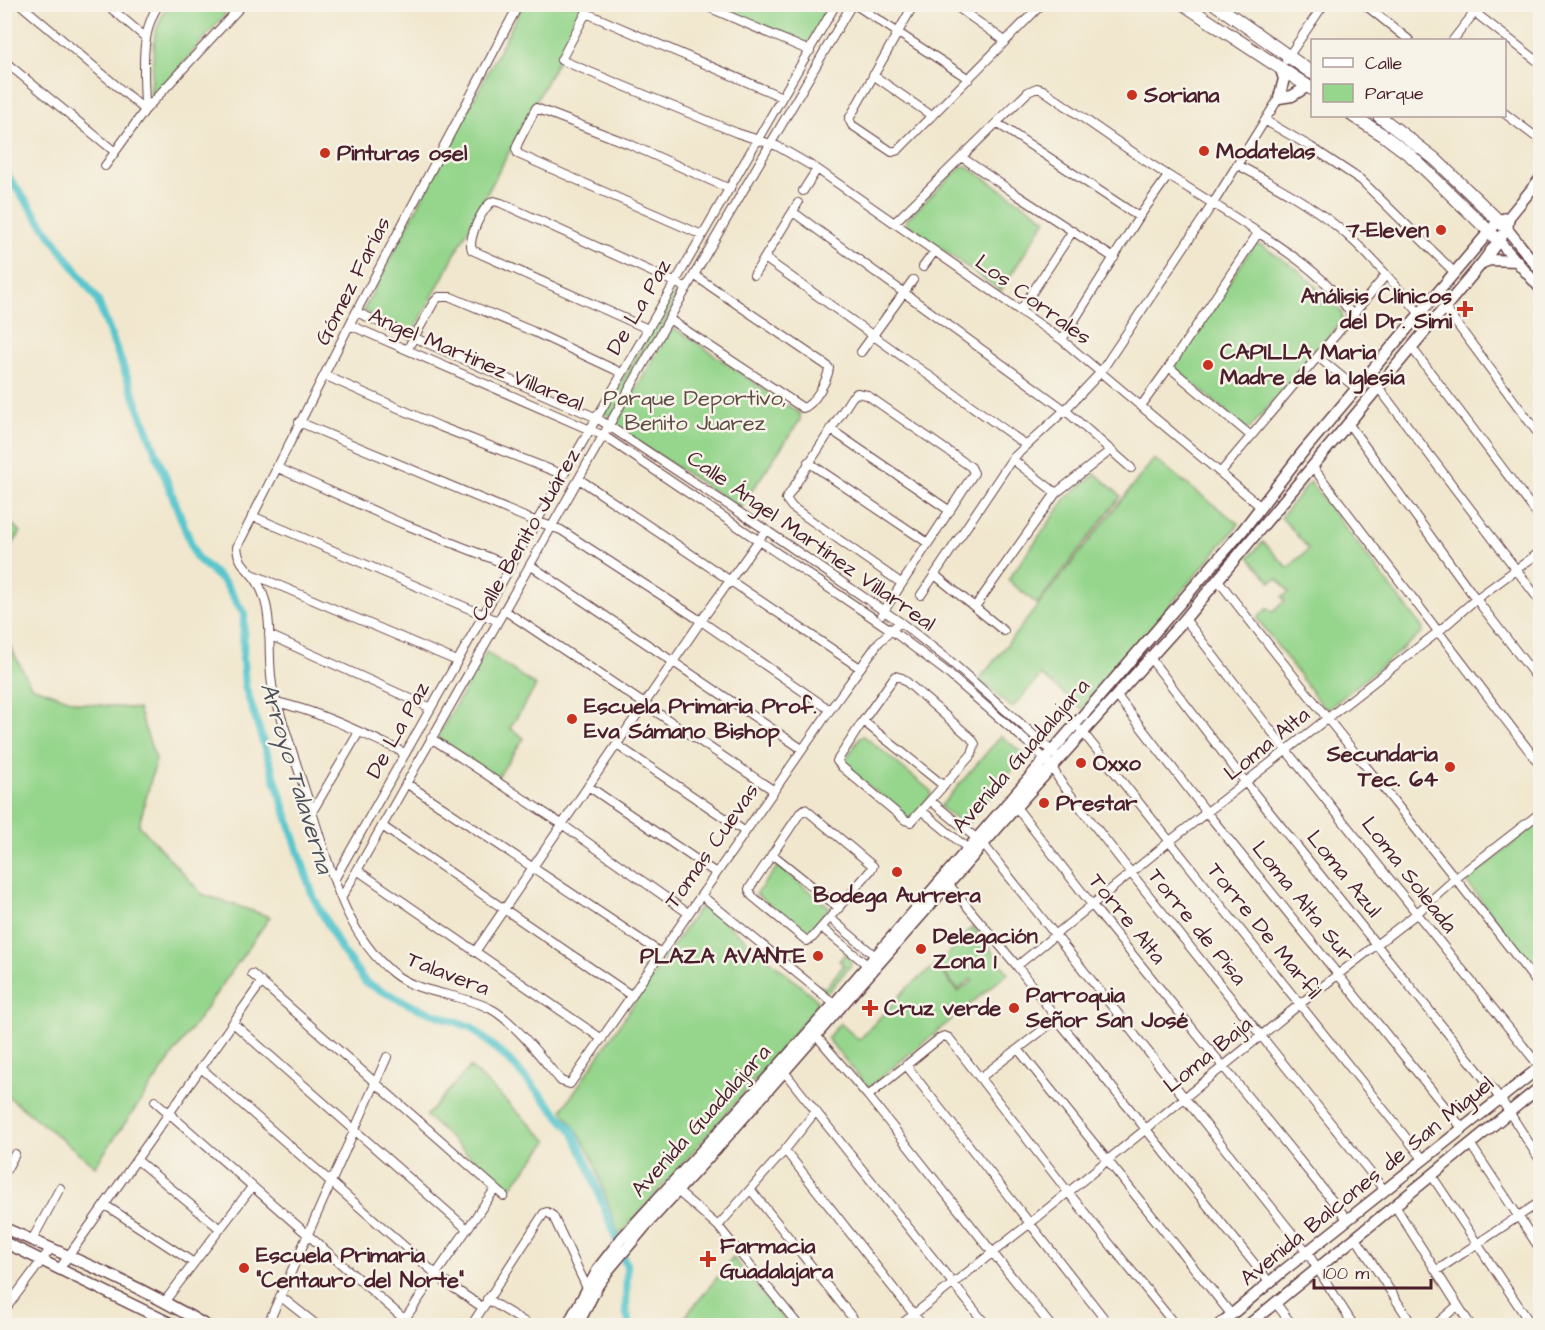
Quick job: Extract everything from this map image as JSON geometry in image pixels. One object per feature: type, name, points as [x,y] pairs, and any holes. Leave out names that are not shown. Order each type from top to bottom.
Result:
[{"type":"main road","points":[[1183,4],[1310,88]]},
{"type":"main road","points":[[1210,4],[1219,7],[1311,72]]},
{"type":"main road","points":[[1280,67],[1284,79],[1279,98],[1292,96],[1310,88]]},
{"type":"main road","points":[[1354,117],[1411,156],[1498,240],[1540,288]]},
{"type":"main road","points":[[1387,118],[1505,222],[1540,270]]},
{"type":"main road","name":"Avenida Guadalajara","points":[[577,1326],[610,1268],[674,1188],[837,1007],[877,956],[1052,759],[1084,733],[1185,619],[1482,263],[1498,240],[1505,222],[1540,179]]},
{"type":"main road","name":"Avenida Guadalajara","points":[[946,880],[967,848],[980,842],[1016,807],[1075,725],[1261,507],[1302,453],[1488,231],[1505,222]]},
{"type":"main road","points":[[1482,263],[1490,260],[1518,261]]},
{"type":"main road","name":"Avenida Guadalajara","points":[[837,1007],[877,956]]},
{"type":"main road","name":"Avenida Balcones de San Miguel","points":[[1218,1326],[1307,1252],[1540,1067]]},
{"type":"main road","name":"Avenida Balcones de San Miguel","points":[[1247,1326],[1540,1088]]},
{"type":"main road","name":"Avenida Guadalajara","points":[[567,1326],[608,1254],[674,1188]]},
{"type":"main road","points":[[4,1228],[165,1301],[207,1326]]},
{"type":"main road","points":[[4,1242],[177,1326]]},
{"type":"street","points":[[20,4],[145,110]]},
{"type":"street","points":[[106,4],[146,37]]},
{"type":"street","points":[[145,110],[146,37],[154,11],[159,4]]},
{"type":"street","points":[[105,166],[145,110],[243,4]]},
{"type":"street","name":"Gómez Farías","points":[[251,573],[242,565],[237,556],[237,547],[356,312],[519,4]]},
{"type":"street","points":[[701,4],[810,51]]},
{"type":"street","name":"De La Paz","points":[[334,880],[511,566],[836,4]]},
{"type":"street","points":[[853,4],[969,79]]},
{"type":"street","name":"Calle Benito Juárez","points":[[342,897],[694,275],[853,4]]},
{"type":"street","points":[[914,4],[849,119],[852,125],[888,151],[895,152],[1042,4]]},
{"type":"street","points":[[953,4],[1005,41]]},
{"type":"street","points":[[1280,67],[1324,4]]},
{"type":"street","points":[[1364,4],[1408,39]]},
{"type":"street","points":[[1464,4],[1540,63]]},
{"type":"street","points":[[1454,39],[1481,4]]},
{"type":"street","name":"Los Corrales","points":[[782,97],[586,13],[561,60],[769,144],[817,169],[1062,340],[1261,507]]},
{"type":"street","points":[[4,61],[114,151]]},
{"type":"street","points":[[921,595],[1012,459],[1065,410],[1100,372],[1214,202],[1300,64]]},
{"type":"street","points":[[873,75],[932,116]]},
{"type":"street","points":[[894,223],[1032,89],[1044,90],[1168,176],[1214,202],[1298,259],[1343,302],[1353,317]]},
{"type":"street","points":[[702,235],[518,154],[516,148],[536,108],[629,144],[730,189]]},
{"type":"street","points":[[1506,114],[1540,140]]},
{"type":"street","points":[[1266,121],[1361,180],[1454,272]]},
{"type":"street","points":[[997,123],[1139,217]]},
{"type":"street","points":[[963,158],[1114,258]]},
{"type":"street","points":[[1238,165],[1275,184],[1325,218],[1352,240],[1420,314]]},
{"type":"street","points":[[803,191],[817,169]]},
{"type":"street","points":[[1062,340],[1139,217],[1168,176]]},
{"type":"street","points":[[648,328],[472,250],[470,241],[486,206],[494,201],[501,203],[687,288]]},
{"type":"street","points":[[754,275],[766,259],[798,203]]},
{"type":"street","points":[[793,212],[1065,410],[1131,468]]},
{"type":"street","points":[[1020,310],[1072,232]]},
{"type":"street","points":[[1141,406],[1258,233]]},
{"type":"street","points":[[923,267],[934,252]]},
{"type":"street","points":[[766,259],[1026,445]]},
{"type":"street","points":[[669,319],[803,408],[810,404],[830,371],[826,365],[694,275]]},
{"type":"street","points":[[1221,472],[1386,275]]},
{"type":"street","points":[[861,352],[913,280]]},
{"type":"street","points":[[407,350],[434,302],[444,296],[532,331],[622,373]]},
{"type":"street","points":[[1445,308],[1540,436]]},
{"type":"street","name":"Calle Ángel Martínez Villarreal","points":[[356,312],[597,418],[900,622],[950,661],[1052,759]]},
{"type":"street","name":"Angel Martinez Villareal","points":[[350,325],[604,436],[891,630],[944,670],[1035,749],[1052,759]]},
{"type":"street","points":[[1412,348],[1540,518]]},
{"type":"street","points":[[1318,357],[1357,389]]},
{"type":"street","points":[[1169,367],[1251,436]]},
{"type":"street","points":[[324,375],[441,427],[564,475]]},
{"type":"street","points":[[1369,375],[1540,601]]},
{"type":"street","points":[[878,621],[974,473],[971,467],[862,393],[857,393],[830,429],[787,494],[786,499],[787,503],[901,583]]},
{"type":"street","points":[[299,422],[561,530],[701,621],[830,710]]},
{"type":"street","points":[[1348,423],[1540,682]]},
{"type":"street","points":[[830,429],[950,512]]},
{"type":"street","points":[[975,607],[1056,493],[1111,450]]},
{"type":"street","points":[[1012,459],[1056,493]]},
{"type":"street","points":[[808,462],[928,543]]},
{"type":"street","points":[[1312,466],[1540,765]]},
{"type":"street","points":[[276,467],[400,523],[511,566]]},
{"type":"street","points":[[579,479],[860,668]]},
{"type":"street","points":[[252,516],[498,621]]},
{"type":"street","points":[[475,952],[701,621],[766,530]]},
{"type":"street","name":"Loma Alta","points":[[1017,966],[1170,841],[1438,632],[1476,598],[1540,552]]},
{"type":"street","points":[[530,565],[802,749]]},
{"type":"street","points":[[251,573],[457,661]]},
{"type":"street","name":"Talavera","points":[[251,573],[260,585],[264,596],[269,635],[269,674],[276,702],[334,880],[354,925],[367,944],[394,974],[408,982],[493,1010],[506,1019],[561,1081],[568,1084]]},
{"type":"street","points":[[934,575],[1004,631]]},
{"type":"street","points":[[1218,580],[1540,987]]},
{"type":"street","points":[[504,610],[773,790]]},
{"type":"street","name":"Loma Soleada","points":[[1185,619],[1286,750],[1540,1067]]},
{"type":"street","name":"Tomas Cuevas","points":[[568,1084],[573,1082],[744,831],[860,668],[879,642],[900,622]]},
{"type":"street","points":[[269,635],[430,708]]},
{"type":"street","name":"Loma Azul","points":[[1150,658],[1246,783],[1500,1098],[1540,1160]]},
{"type":"street","points":[[895,676],[902,678],[975,744],[972,754],[944,786],[911,822],[905,820],[838,764],[839,757],[895,676]]},
{"type":"street","name":"Loma Alta Sur","points":[[1117,696],[1463,1130]]},
{"type":"street","points":[[276,702],[290,705],[359,732],[405,753]]},
{"type":"street","points":[[863,721],[944,786]]},
{"type":"street","name":"Torre De Marfil","points":[[1075,725],[1084,733],[1424,1160]]},
{"type":"street","points":[[312,812],[359,732]]},
{"type":"street","points":[[431,738],[563,825],[688,913]]},
{"type":"street","points":[[617,745],[744,831]]},
{"type":"street","name":"Torre de Pisa","points":[[1052,759],[1060,781],[1385,1191]]},
{"type":"street","points":[[406,783],[662,952]]},
{"type":"street","points":[[588,786],[716,873]]},
{"type":"street","points":[[931,801],[980,842],[1307,1252],[1354,1326]]},
{"type":"street","name":"Torre Alta","points":[[1016,807],[1092,905],[1348,1220]]},
{"type":"street","points":[[802,810],[808,810],[873,866],[839,908],[810,940],[807,940],[749,893],[751,886],[802,810]]},
{"type":"street","points":[[922,811],[967,848]]},
{"type":"street","name":"Loma Baja","points":[[899,1326],[1540,813]]},
{"type":"street","points":[[382,826],[632,996]]},
{"type":"street","points":[[772,854],[839,908]]},
{"type":"street","points":[[357,870],[602,1039]]},
{"type":"street","points":[[946,880],[1270,1282]]},
{"type":"street","points":[[700,895],[837,1007]]},
{"type":"street","points":[[830,918],[877,956]]},
{"type":"street","points":[[822,927],[877,956]]},
{"type":"street","points":[[252,974],[504,1196]]},
{"type":"street","points":[[60,1268],[261,983]]},
{"type":"street","points":[[980,1078],[1057,1018]]},
{"type":"street","points":[[233,1023],[467,1229]]},
{"type":"street","points":[[814,1032],[868,1096],[1051,1326]]},
{"type":"street","points":[[868,1096],[940,1038],[946,1037],[1176,1326]]},
{"type":"street","points":[[1018,1049],[1231,1314]]},
{"type":"street","points":[[267,1326],[387,1057]]},
{"type":"street","points":[[906,1065],[1110,1326]]},
{"type":"street","points":[[201,1068],[435,1274],[482,1307]]},
{"type":"street","points":[[782,1068],[987,1326]]},
{"type":"street","points":[[155,1101],[307,1234],[402,1322],[495,1189]]},
{"type":"street","points":[[718,1226],[816,1111]]},
{"type":"street","points":[[1471,1145],[1540,1249]]},
{"type":"street","points":[[785,1150],[923,1326]]},
{"type":"street","points":[[4,1174],[15,1154]]},
{"type":"street","points":[[137,1160],[220,1228]]},
{"type":"street","points":[[1432,1176],[1532,1326]]},
{"type":"street","points":[[165,1301],[252,1187]]},
{"type":"street","points":[[32,1240],[60,1188]]},
{"type":"street","points":[[674,1188],[718,1226],[799,1326]]},
{"type":"street","points":[[751,1190],[859,1326]]},
{"type":"street","points":[[1436,1271],[1540,1202]]},
{"type":"street","points":[[105,1205],[194,1263]]},
{"type":"street","points":[[1395,1206],[1471,1326]]},
{"type":"street","points":[[471,1326],[542,1215],[547,1212],[553,1216],[587,1288]]},
{"type":"street","points":[[1356,1238],[1413,1326]]},
{"type":"street","points":[[5,1308],[51,1248]]},
{"type":"street","points":[[280,1296],[318,1326]]},
{"type":"street","points":[[487,1299],[531,1326]]},
{"type":"street","points":[[1275,1302],[1293,1326]]},
{"type":"street","points":[[1434,1326],[1457,1306]]},
{"type":"green space","points":[[167,4],[233,5],[150,102],[155,33]]},
{"type":"green space","points":[[523,5],[587,5],[412,335],[363,311]]},
{"type":"green space","points":[[715,5],[831,5],[809,43],[799,43]]},
{"type":"green space","points":[[966,166],[1046,219],[1001,291],[906,224],[906,220],[961,167]]},
{"type":"green space","points":[[1254,245],[1261,245],[1297,269],[1342,312],[1342,321],[1247,429],[1174,368]]},
{"type":"green space","points":[[675,292],[680,295],[612,418],[603,412]]},
{"type":"green space","name":"Parque Deportivo, Benito Juarez","points":[[674,329],[800,414],[800,420],[740,508],[619,430],[617,423],[669,331]]},
{"type":"green space","points":[[1154,459],[1239,524],[1082,709],[1041,675],[1012,708],[979,680]]},
{"type":"green space","points":[[1096,474],[1121,496],[1037,604],[1008,580],[1067,497]]},
{"type":"green space","points":[[1310,482],[1423,629],[1422,633],[1328,709],[1322,706],[1257,618],[1268,608],[1272,612],[1285,601],[1282,597],[1289,592],[1277,578],[1271,582],[1249,557],[1263,542],[1288,568],[1309,549],[1281,517]]},
{"type":"green space","points":[[5,518],[21,532],[5,555]]},
{"type":"green space","points":[[4,635],[31,686],[79,703],[138,709],[156,760],[139,825],[202,894],[270,917],[95,1166],[5,1094]]},
{"type":"green space","points":[[486,652],[536,686],[510,728],[524,738],[497,778],[442,742],[438,736]]},
{"type":"green space","points":[[864,736],[931,791],[931,795],[910,820],[843,764],[860,737]]},
{"type":"green space","points":[[1001,736],[1025,755],[965,827],[940,807]]},
{"type":"green space","points":[[1540,821],[1540,977],[1468,884],[1470,879]]},
{"type":"green space","points":[[778,866],[829,907],[808,935],[756,894]]},
{"type":"green space","points":[[698,909],[710,910],[814,997],[817,1001],[816,1007],[619,1236],[594,1162],[580,1135],[562,1110]]},
{"type":"green space","points":[[973,926],[1008,973],[868,1088],[827,1038],[840,1023],[859,1040],[907,988],[936,965],[958,992],[973,981],[971,979],[958,990],[937,964]]},
{"type":"green space","points":[[845,954],[850,957],[851,965],[829,991],[826,993],[818,989],[819,986],[825,988],[844,965],[839,961]]},
{"type":"green space","points":[[470,1067],[548,1141],[508,1191],[426,1116]]},
{"type":"green space","points":[[733,1258],[789,1325],[685,1326],[681,1322]]},
{"type":"waterway","name":"Arroyo Talaverna","points":[[4,171],[97,299],[196,557],[225,583],[244,614],[245,686],[313,896],[341,949],[366,983],[415,1007],[471,1027],[509,1060],[573,1131],[627,1267],[626,1311],[630,1326]]},
{"type":"place","name":"Soriana","points":[[1132,95]]},
{"type":"place","name":"Modatelas","points":[[1204,151]]},
{"type":"place","name":"Pinturas osel","points":[[325,153]]},
{"type":"place","name":"7-Eleven","points":[[1441,230]]},
{"type":"place","name":"Análisis Clínicos del Dr. Simi","points":[[1465,309]]},
{"type":"place","name":"CAPILLA Maria Madre de la Iglesia","points":[[1208,365]]},
{"type":"place","name":"Escuela Primaria Prof. Eva Sámano Bishop","points":[[572,719]]},
{"type":"place","name":"Oxxo","points":[[1081,763]]},
{"type":"place","name":"Secundaria Tec. 64","points":[[1450,767]]},
{"type":"place","name":"Prestar","points":[[1044,803]]},
{"type":"place","name":"Bodega Aurrera","points":[[897,872]]},
{"type":"place","name":"Delegación Zona 1","points":[[921,949]]},
{"type":"place","name":"PLAZA AVANTE","points":[[818,956]]},
{"type":"place","name":"Cruz verde","points":[[870,1008]]},
{"type":"place","name":"Parroquia Señor San José","points":[[1014,1008]]},
{"type":"place","name":"Farmacia Guadalajara","points":[[708,1259]]},
{"type":"place","name":"Escuela Primaria \"Centauro del Norte\"","points":[[244,1268]]}]
